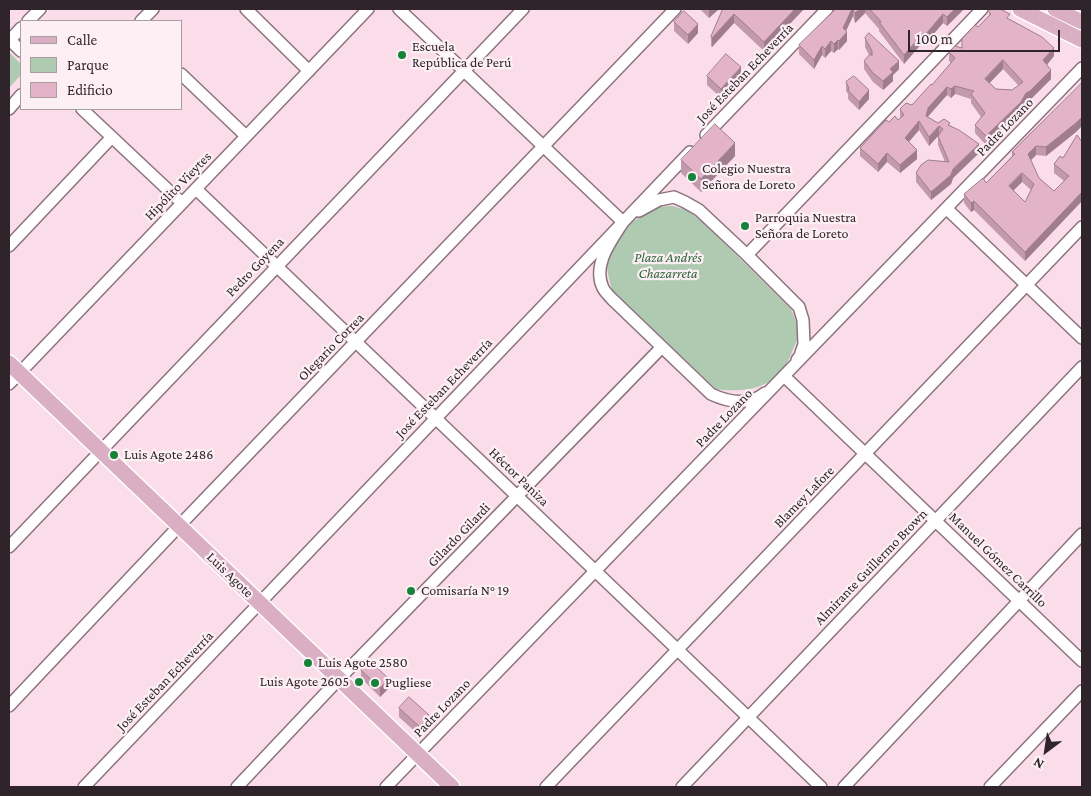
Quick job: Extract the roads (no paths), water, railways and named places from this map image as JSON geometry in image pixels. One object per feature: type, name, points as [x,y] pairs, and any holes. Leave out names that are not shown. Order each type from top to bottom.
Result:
[{"type":"main road","points":[[1020,9],[1082,40]]},
{"type":"main road","points":[[1055,9],[1082,22]]},
{"type":"main road","name":"Luis Agote","points":[[14,368],[452,787]]},
{"type":"street","points":[[29,20],[40,9]]},
{"type":"street","points":[[142,20],[153,9]]},
{"type":"street","points":[[246,9],[309,71]]},
{"type":"street","name":"Hipólito Vieytes","points":[[9,384],[14,368],[182,204],[368,9]]},
{"type":"street","points":[[399,9],[623,222]]},
{"type":"street","name":"Pedro Goyena","points":[[9,547],[523,9]]},
{"type":"street","name":"Olegario Correa","points":[[9,706],[675,9]]},
{"type":"street","name":"José Esteban Echeverría","points":[[84,787],[827,9]]},
{"type":"street","points":[[747,255],[982,9]]},
{"type":"street","points":[[20,29],[9,40],[20,50]]},
{"type":"street","name":"Padre Lozano","points":[[386,787],[1082,68]]},
{"type":"street","points":[[182,75],[246,136]]},
{"type":"street","points":[[9,109],[20,97]]},
{"type":"street","points":[[83,110],[182,204]]},
{"type":"street","points":[[9,246],[112,137]]},
{"type":"street","name":"Héctor Paniza","points":[[196,189],[821,787]]},
{"type":"street","points":[[674,197],[699,210],[747,255],[799,307],[803,320],[804,344],[800,356],[784,377],[762,396],[748,401],[723,400],[711,394],[613,300],[603,288],[600,274],[601,262],[606,249],[623,222],[659,200],[674,197]]},
{"type":"street","points":[[947,209],[1082,338]]},
{"type":"street","name":"Blamey Lafore","points":[[546,787],[1082,227]]},
{"type":"street","name":"Gilardo Gilardi","points":[[237,787],[339,679],[662,347]]},
{"type":"street","name":"Almirante Guillermo Brown","points":[[682,787],[1082,367]]},
{"type":"street","name":"Manuel Gómez Carrillo","points":[[784,377],[1082,661]]},
{"type":"street","points":[[844,787],[1082,534]]},
{"type":"street","points":[[990,787],[1082,690]]},
{"type":"place","name":"Escuela República de Perú","points":[[402,55]]},
{"type":"place","name":"Colegio Nuestra Señora de Loreto","points":[[692,177]]},
{"type":"place","name":"Parroquia Nuestra Señora de Loreto","points":[[745,226]]},
{"type":"place","name":"Luis Agote 2486","points":[[114,455]]},
{"type":"place","name":"Comisaría N° 19","points":[[411,591]]},
{"type":"place","name":"Luis Agote 2580","points":[[308,663]]},
{"type":"place","name":"Luis Agote 2605","points":[[359,682]]},
{"type":"place","name":"Pugliese","points":[[375,683]]},
{"type":"park label","name":"Plaza Andrés Chazarreta","points":[[668,266]]}]
